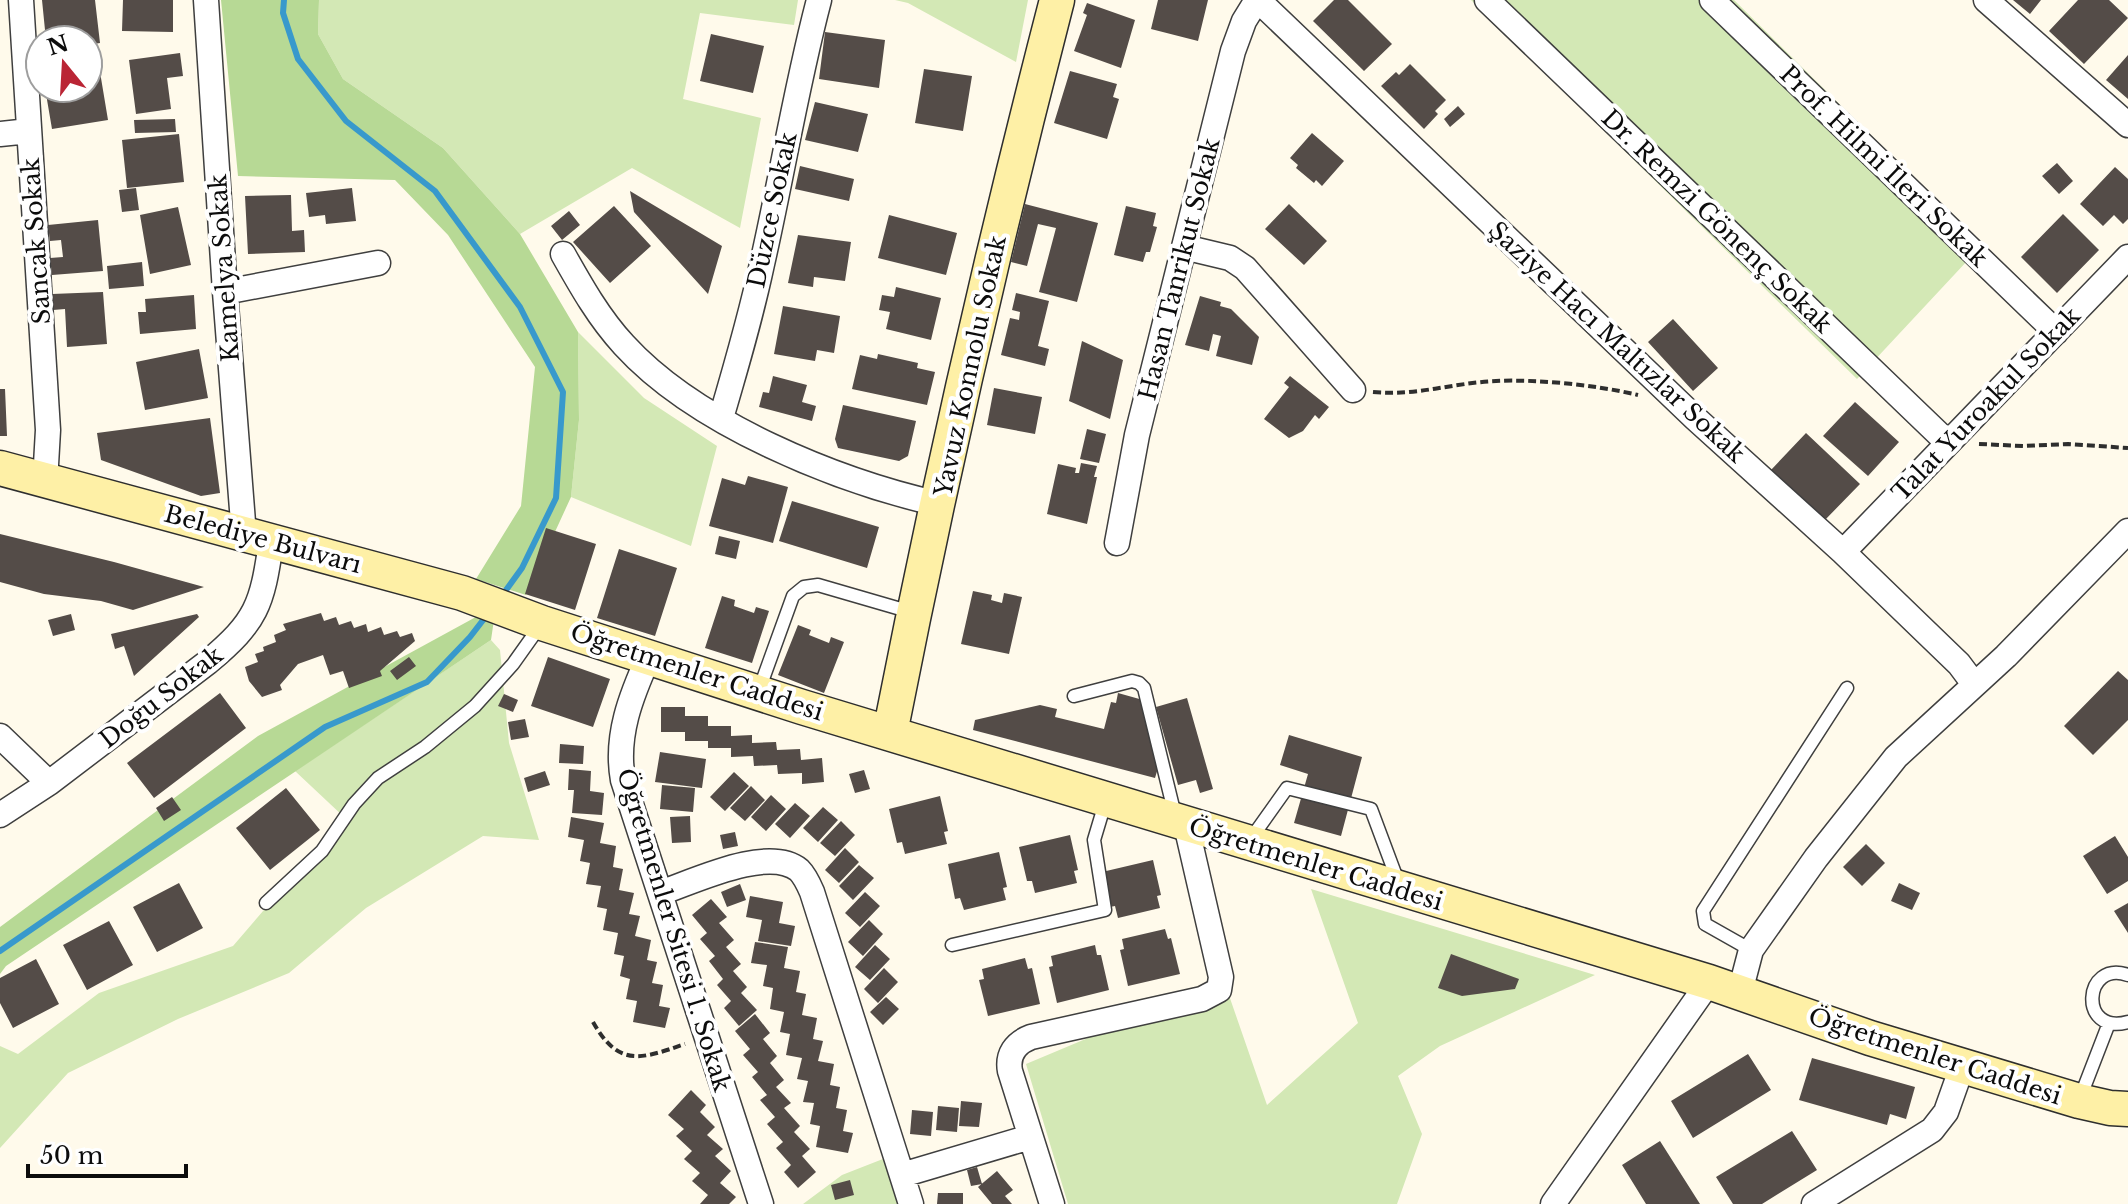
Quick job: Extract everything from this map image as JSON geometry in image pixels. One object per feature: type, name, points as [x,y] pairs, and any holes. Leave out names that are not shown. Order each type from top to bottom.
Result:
[{"type":"main road","name":"Yavuz Konnolu Sokak","points":[[890,733],[991,265],[1057,0]]},
{"type":"main road","name":"Belediye Bulvarı","points":[[0,468],[462,593],[533,619]]},
{"type":"main road","name":"Öğretmenler Caddesi","points":[[533,619],[758,693],[1724,987],[1870,1038],[2111,1110]]},
{"type":"street","name":"Sancak Sokak","points":[[21,0],[48,430],[45,482]]},
{"type":"street","name":"Kamelya Sokak","points":[[206,0],[225,292],[258,539]]},
{"type":"street","name":"Düzce Sokak","points":[[721,418],[759,278],[803,59],[819,0]]},
{"type":"street","name":"Hasan Tanrikut Sokak","points":[[1117,543],[1137,435],[1233,51],[1244,21],[1258,0]]},
{"type":"street","name":"Şaziye Hacı Maltızlar Sokak","points":[[1258,0],[1695,418],[1843,552],[1959,664],[1974,684]]},
{"type":"street","name":"Dr. Remzi Gönenç Sokak","points":[[1487,0],[1948,443]]},
{"type":"street","name":"Prof. Hilmi İleri Sokak","points":[[1712,0],[2056,332]]},
{"type":"street","points":[[1986,0],[2128,125]]},
{"type":"street","points":[[0,134],[29,131]]},
{"type":"street","points":[[1184,247],[1230,258],[1245,268],[1353,390]]},
{"type":"street","points":[[563,254],[588,299],[626,348],[666,382],[756,439],[835,473],[939,504]]},
{"type":"street","name":"Talat Yuroakul Sokak","points":[[1843,552],[2128,257]]},
{"type":"street","points":[[225,292],[378,263]]},
{"type":"street","points":[[1553,1204],[1724,987],[1816,858],[1896,757],[2006,656],[2128,531]]},
{"type":"street","name":"Doğu Sokak","points":[[0,815],[49,783],[208,662],[238,635],[251,618],[264,591],[258,539]]},
{"type":"street","name":"Öğretmenler Sitesi 1. Sokak","points":[[649,656],[633,690],[622,730],[620,754],[623,780],[761,1204]]},
{"type":"street","points":[[0,736],[49,783]]},
{"type":"street","points":[[1052,1204],[1009,1064],[1019,1043],[1031,1037],[1202,999],[1219,990],[1221,977],[1182,824]]},
{"type":"street","points":[[660,893],[756,862],[787,864],[799,870],[812,892],[911,1204]]},
{"type":"street","points":[[1814,1204],[1932,1130],[1946,1112],[1962,1067]]},
{"type":"street","points":[[902,1175],[1030,1137]]},
{"type":"lane","points":[[758,693],[793,596],[804,587],[818,585],[914,612]]},
{"type":"lane","points":[[266,903],[322,851],[354,804],[378,778],[425,747],[475,706],[513,664],[533,619]]},
{"type":"lane","points":[[1074,696],[1132,681],[1144,688],[1182,824]]},
{"type":"lane","points":[[1751,950],[1705,924],[1703,911],[1847,688]]},
{"type":"lane","points":[[1248,843],[1287,788],[1371,809],[1401,889]]},
{"type":"lane","points":[[952,945],[1105,910],[1094,840],[1106,800]]},
{"type":"lane","points":[[2128,975],[2113,973],[2105,976],[2093,988],[2092,1005],[2109,1023],[2128,1022]]},
{"type":"lane","points":[[2109,1023],[2111,1110]]},
{"type":"path","points":[[1353,390],[1401,394],[1496,381],[1609,388],[1649,397]]},
{"type":"path","points":[[1948,443],[2128,448]]},
{"type":"path","points":[[593,1022],[610,1047],[628,1056],[650,1056],[706,1037]]},
{"type":"green space","points":[[221,0],[319,0],[318,34],[343,79],[443,148],[520,234],[578,332],[579,420],[571,497],[526,595],[476,579],[521,506],[535,367],[448,235],[395,180],[238,176]]},
{"type":"green space","points":[[319,0],[798,0],[794,25],[700,13],[683,99],[761,118],[740,228],[632,168],[520,234],[443,148],[343,79],[318,34]]},
{"type":"green space","points":[[895,0],[1028,0],[1016,62],[908,3]]},
{"type":"green space","points":[[1471,0],[1734,0],[1982,245],[1857,379]]},
{"type":"green space","points":[[578,332],[644,398],[717,446],[691,546],[571,497],[579,420]]},
{"type":"green space","points":[[496,606],[491,640],[6,966],[0,974],[0,927],[258,736]]},
{"type":"green space","points":[[491,640],[500,650],[509,743],[539,840],[483,836],[366,908],[289,973],[178,1019],[68,1073],[0,1148],[0,1046],[18,1054],[99,993],[233,946],[344,817],[295,771]]},
{"type":"green space","points":[[1311,889],[1595,975],[1440,1046],[1398,1076],[1422,1134],[1397,1204],[1068,1204],[1026,1064],[1224,981],[1267,1105],[1358,1023]]},
{"type":"green space","points":[[888,1157],[905,1204],[803,1204],[842,1175]]},
{"type":"building","points":[[42,0],[95,0],[98,24],[44,24]]},
{"type":"building","points":[[123,0],[173,0],[173,32],[122,31]]},
{"type":"building","points":[[1158,0],[1208,0],[1198,41],[1151,29]]},
{"type":"building","points":[[1334,0],[1348,0],[1392,44],[1364,71],[1313,21]]},
{"type":"building","points":[[2013,0],[2041,0],[2030,14]]},
{"type":"building","points":[[2078,0],[2109,0],[2128,18],[2084,64],[2049,31]]},
{"type":"building","points":[[1087,3],[1135,20],[1121,68],[1074,51],[1087,15],[1083,13]]},
{"type":"building","points":[[825,32],[885,40],[879,88],[819,79]]},
{"type":"building","points":[[711,34],[764,46],[753,93],[700,81]]},
{"type":"building","points":[[180,53],[183,76],[167,78],[171,109],[136,114],[129,60]]},
{"type":"building","points":[[2128,55],[2128,99],[2106,80]]},
{"type":"building","points":[[1410,64],[1446,100],[1424,129],[1381,86]]},
{"type":"building","points":[[924,69],[972,76],[963,131],[915,123]]},
{"type":"building","points":[[1070,71],[1117,84],[1113,97],[1119,99],[1107,139],[1054,123]]},
{"type":"building","points":[[104,96],[108,120],[52,129],[48,104],[104,104]]},
{"type":"building","points":[[815,102],[868,114],[858,152],[805,140]]},
{"type":"building","points":[[1458,106],[1465,114],[1450,127],[1444,119]]},
{"type":"building","points":[[175,119],[176,132],[135,133],[134,120]]},
{"type":"building","points":[[1312,133],[1344,161],[1322,186],[1296,168],[1298,165],[1290,158]]},
{"type":"building","points":[[179,134],[184,182],[127,188],[122,140]]},
{"type":"building","points":[[2057,163],[2073,181],[2059,194],[2042,176]]},
{"type":"building","points":[[800,166],[854,179],[849,201],[795,189]]},
{"type":"building","points":[[2115,167],[2128,179],[2128,219],[2123,224],[2114,215],[2103,226],[2080,204]]},
{"type":"building","points":[[136,188],[139,210],[122,212],[119,190]]},
{"type":"building","points":[[352,188],[356,221],[326,224],[325,215],[309,217],[306,193]]},
{"type":"building","points":[[630,191],[722,246],[708,294],[634,212]]},
{"type":"building","points":[[291,195],[292,231],[304,230],[305,252],[248,254],[245,196]]},
{"type":"building","points":[[1025,204],[1098,223],[1077,302],[1039,292],[1056,228],[1038,224],[1027,266],[1011,262]]},
{"type":"building","points":[[1289,204],[1327,241],[1304,265],[1265,229]]},
{"type":"building","points":[[614,206],[651,246],[610,283],[573,242]]},
{"type":"building","points":[[1126,206],[1156,213],[1153,226],[1157,227],[1150,252],[1146,252],[1143,262],[1114,255]]},
{"type":"building","points":[[178,207],[191,265],[150,274],[140,215]]},
{"type":"building","points":[[569,211],[580,225],[562,240],[551,226]]},
{"type":"building","points":[[2063,214],[2099,250],[2057,293],[2021,257]]},
{"type":"building","points":[[889,215],[957,233],[946,275],[878,258]]},
{"type":"building","points":[[98,220],[103,271],[52,275],[50,258],[63,257],[61,240],[50,241],[48,225]]},
{"type":"building","points":[[798,235],[851,242],[845,281],[814,277],[813,287],[788,283]]},
{"type":"building","points":[[142,262],[144,286],[109,289],[107,266]]},
{"type":"building","points":[[896,287],[941,298],[931,340],[886,329],[890,312],[879,310],[882,295],[894,297]]},
{"type":"building","points":[[103,292],[107,344],[67,347],[65,309],[53,310],[52,294]]},
{"type":"building","points":[[1016,293],[1049,301],[1038,346],[1049,349],[1045,366],[1001,355],[1010,318],[1019,320],[1020,312],[1012,310]]},
{"type":"building","points":[[194,295],[196,329],[140,334],[138,312],[146,312],[145,299]]},
{"type":"building","points":[[1200,296],[1221,302],[1220,306],[1231,309],[1259,337],[1252,365],[1216,356],[1221,336],[1213,334],[1209,351],[1185,345]]},
{"type":"building","points":[[783,306],[840,316],[834,353],[817,350],[815,361],[774,354]]},
{"type":"building","points":[[1673,319],[1718,368],[1693,391],[1648,342]]},
{"type":"building","points":[[1082,341],[1123,360],[1110,419],[1069,401]]},
{"type":"building","points":[[199,349],[208,398],[145,410],[136,362]]},
{"type":"building","points":[[878,354],[918,363],[917,368],[935,372],[927,405],[852,389],[860,355],[877,359]]},
{"type":"building","points":[[773,376],[807,385],[802,402],[816,406],[812,421],[759,407],[763,392],[769,393]]},
{"type":"building","points":[[1290,376],[1329,407],[1319,419],[1315,415],[1303,431],[1289,438],[1264,419],[1289,387],[1284,383]]},
{"type":"building","points":[[994,388],[1042,397],[1035,434],[987,425]]},
{"type":"building","points":[[0,389],[5,389],[7,436],[0,436]]},
{"type":"building","points":[[1855,402],[1899,442],[1868,476],[1823,436]]},
{"type":"building","points":[[843,405],[916,421],[908,456],[899,461],[838,448],[835,439]]},
{"type":"building","points":[[210,418],[220,493],[201,496],[101,460],[97,433]]},
{"type":"building","points":[[1087,429],[1106,434],[1099,463],[1080,459]]},
{"type":"building","points":[[1806,433],[1860,484],[1824,521],[1771,470]]},
{"type":"building","points":[[1081,463],[1097,466],[1087,524],[1047,514],[1058,464],[1076,468],[1075,473],[1079,473]]},
{"type":"building","points":[[748,476],[788,487],[773,543],[709,526],[722,478],[745,485]]},
{"type":"building","points":[[792,501],[879,527],[867,568],[779,541]]},
{"type":"building","points":[[546,528],[596,544],[575,610],[525,594]]},
{"type":"building","points":[[0,534],[204,587],[133,610],[101,601],[44,594],[0,582]]},
{"type":"building","points":[[719,536],[740,541],[736,559],[715,554]]},
{"type":"building","points":[[619,549],[677,568],[655,636],[597,618]]},
{"type":"building","points":[[973,591],[992,595],[991,600],[1002,603],[1004,593],[1022,597],[1009,654],[961,644]]},
{"type":"building","points":[[722,596],[735,600],[734,606],[754,613],[756,607],[769,611],[752,663],[705,648]]},
{"type":"building","points":[[321,613],[324,621],[336,617],[339,625],[351,621],[354,628],[366,624],[368,632],[381,627],[384,635],[397,631],[400,637],[412,633],[415,641],[380,671],[382,676],[349,688],[343,671],[330,675],[323,655],[298,664],[280,685],[282,690],[262,697],[249,681],[245,667],[258,662],[255,654],[264,651],[263,647],[276,642],[274,635],[286,630],[283,624]]},
{"type":"building","points":[[71,614],[75,630],[53,636],[48,620]]},
{"type":"building","points":[[197,614],[199,617],[134,676],[124,646],[115,649],[111,634]]},
{"type":"building","points":[[798,625],[811,630],[809,635],[829,643],[831,637],[844,642],[824,693],[778,675]]},
{"type":"building","points":[[409,657],[416,666],[397,680],[390,671]]},
{"type":"building","points":[[548,657],[610,679],[593,727],[531,706]]},
{"type":"building","points":[[2118,671],[2128,680],[2128,720],[2093,755],[2064,726]]},
{"type":"building","points":[[220,693],[246,728],[154,798],[127,763]]},
{"type":"building","points":[[1118,693],[1143,700],[1158,768],[1155,778],[973,730],[975,720],[1040,705],[1057,709],[1055,717],[1104,729],[1111,702],[1116,703]]},
{"type":"building","points":[[504,694],[518,700],[513,712],[498,706]]},
{"type":"building","points":[[1187,698],[1213,789],[1200,793],[1196,780],[1178,785],[1156,707]]},
{"type":"building","points":[[661,707],[685,707],[685,716],[708,716],[708,726],[731,726],[731,736],[752,735],[752,743],[776,742],[777,750],[800,749],[801,760],[822,758],[824,782],[802,784],[802,773],[778,774],[777,765],[754,766],[753,756],[731,757],[731,748],[708,748],[708,741],[685,741],[685,732],[661,732]]},
{"type":"building","points":[[525,719],[529,737],[511,740],[508,722]]},
{"type":"building","points":[[1289,735],[1362,757],[1341,836],[1294,823],[1308,774],[1280,765]]},
{"type":"building","points":[[560,744],[584,746],[583,764],[559,763]]},
{"type":"building","points":[[660,752],[706,759],[702,788],[655,782]]},
{"type":"building","points":[[569,769],[591,771],[590,791],[604,793],[602,815],[572,813],[574,790],[568,790]]},
{"type":"building","points":[[864,770],[870,789],[855,793],[849,774]]},
{"type":"building","points":[[545,771],[550,785],[528,792],[524,778]]},
{"type":"building","points":[[734,772],[749,786],[725,811],[710,797]]},
{"type":"building","points":[[662,785],[695,788],[693,812],[660,809]]},
{"type":"building","points":[[751,786],[765,800],[745,821],[730,808]]},
{"type":"building","points":[[286,788],[320,830],[270,870],[236,828]]},
{"type":"building","points":[[771,795],[786,809],[766,831],[751,817]]},
{"type":"building","points":[[940,796],[948,831],[944,832],[947,844],[905,854],[902,842],[897,843],[889,809]]},
{"type":"building","points":[[172,797],[181,810],[164,821],[156,808]]},
{"type":"building","points":[[795,803],[810,816],[790,838],[775,824]]},
{"type":"building","points":[[823,807],[838,820],[818,842],[803,828]]},
{"type":"building","points":[[690,816],[691,842],[672,843],[670,817]]},
{"type":"building","points":[[571,817],[604,823],[600,843],[616,846],[613,867],[623,869],[619,890],[634,893],[629,914],[640,916],[635,936],[651,940],[647,960],[657,962],[652,983],[663,985],[659,1006],[670,1008],[665,1028],[633,1022],[637,1001],[626,999],[630,979],[620,976],[624,956],[614,954],[618,933],[603,930],[607,909],[597,907],[601,886],[586,884],[590,863],[580,861],[584,840],[568,837]]},
{"type":"building","points":[[841,821],[855,835],[835,856],[820,843]]},
{"type":"building","points":[[735,832],[738,846],[723,849],[720,835]]},
{"type":"building","points":[[1070,835],[1078,870],[1074,871],[1077,883],[1035,893],[1032,881],[1027,881],[1019,847]]},
{"type":"building","points":[[2115,836],[2128,857],[2128,881],[2107,894],[2083,856]]},
{"type":"building","points":[[1866,844],[1885,863],[1862,886],[1843,867]]},
{"type":"building","points":[[845,848],[859,862],[839,883],[825,870]]},
{"type":"building","points":[[999,852],[1007,887],[1003,888],[1006,900],[964,910],[960,898],[955,899],[948,864]]},
{"type":"building","points":[[1153,860],[1161,895],[1157,896],[1160,908],[1118,918],[1115,906],[1110,907],[1102,872]]},
{"type":"building","points":[[859,865],[874,878],[853,900],[839,886]]},
{"type":"building","points":[[179,883],[203,928],[157,952],[133,907]]},
{"type":"building","points":[[1899,883],[1920,893],[1912,910],[1891,901]]},
{"type":"building","points":[[740,884],[746,900],[727,907],[721,892]]},
{"type":"building","points":[[865,892],[880,906],[860,927],[845,913]]},
{"type":"building","points":[[750,896],[783,902],[779,923],[795,926],[791,946],[758,941],[762,920],[746,917]]},
{"type":"building","points":[[711,899],[727,917],[719,923],[734,940],[726,947],[741,964],[733,971],[747,987],[741,993],[757,1010],[739,1026],[724,1008],[731,1001],[717,985],[723,979],[709,961],[715,956],[700,939],[707,933],[692,915]]},
{"type":"building","points":[[2128,903],[2128,933],[2114,911]]},
{"type":"building","points":[[869,920],[883,934],[863,956],[848,942]]},
{"type":"building","points":[[109,921],[133,965],[87,990],[63,945]]},
{"type":"building","points":[[1165,929],[1168,939],[1171,938],[1180,974],[1128,986],[1120,950],[1124,949],[1122,939]]},
{"type":"building","points":[[755,942],[788,947],[784,968],[800,971],[796,992],[806,994],[802,1015],[817,1018],[813,1039],[823,1041],[818,1061],[834,1064],[830,1085],[840,1087],[836,1108],[847,1110],[843,1131],[853,1133],[848,1153],[816,1147],[820,1126],[810,1124],[814,1103],[803,1102],[808,1081],[797,1079],[802,1058],[786,1055],[790,1034],[780,1032],[784,1012],[770,1009],[773,988],[763,986],[767,965],[751,963]]},
{"type":"building","points":[[875,945],[890,959],[870,980],[855,967]]},
{"type":"building","points":[[1095,945],[1097,955],[1101,955],[1109,990],[1057,1003],[1049,967],[1053,966],[1051,956]]},
{"type":"building","points":[[1451,954],[1519,979],[1515,989],[1462,996],[1438,988]]},
{"type":"building","points":[[1025,958],[1028,969],[1032,968],[1040,1004],[988,1016],[979,980],[984,979],[982,969]]},
{"type":"building","points":[[36,959],[59,1004],[13,1028],[0,1003],[0,978]]},
{"type":"building","points":[[884,968],[898,982],[878,1003],[864,989]]},
{"type":"building","points":[[886,997],[899,1009],[883,1025],[870,1012]]},
{"type":"building","points":[[755,1014],[770,1033],[763,1039],[777,1056],[770,1063],[784,1080],[776,1087],[791,1103],[784,1108],[800,1126],[794,1132],[810,1149],[802,1156],[816,1172],[798,1188],[784,1172],[791,1165],[776,1148],[783,1142],[767,1124],[775,1117],[760,1100],[767,1095],[752,1077],[758,1072],[743,1055],[750,1049],[735,1031]]},
{"type":"building","points":[[1748,1054],[1771,1090],[1693,1138],[1671,1101]]},
{"type":"building","points":[[1812,1058],[1915,1087],[1906,1119],[1890,1114],[1887,1125],[1799,1100]]},
{"type":"building","points":[[691,1090],[706,1105],[700,1112],[715,1127],[707,1135],[723,1149],[715,1156],[731,1171],[720,1183],[736,1197],[729,1204],[700,1204],[708,1195],[692,1181],[700,1173],[684,1159],[692,1151],[676,1136],[684,1129],[668,1115]]},
{"type":"building","points":[[961,1101],[982,1103],[979,1127],[959,1126]]},
{"type":"building","points":[[938,1106],[959,1108],[957,1132],[936,1130]]},
{"type":"building","points":[[912,1110],[933,1112],[931,1136],[910,1134]]},
{"type":"building","points":[[1792,1131],[1817,1170],[1762,1204],[1733,1204],[1716,1177]]},
{"type":"building","points":[[1660,1141],[1700,1204],[1646,1204],[1622,1165]]},
{"type":"building","points":[[977,1167],[982,1184],[971,1186],[967,1170]]},
{"type":"building","points":[[997,1171],[1013,1190],[1005,1196],[1012,1204],[992,1204],[978,1187]]},
{"type":"building","points":[[850,1180],[854,1195],[835,1200],[831,1185]]},
{"type":"building","points":[[938,1193],[963,1193],[963,1204],[937,1204]]},
{"type":"waterway","points":[[284,0],[283,13],[298,59],[346,121],[435,191],[520,307],[563,392],[556,498],[522,568],[501,597]]},
{"type":"waterway","points":[[0,951],[325,727],[427,682],[487,615]]}]
